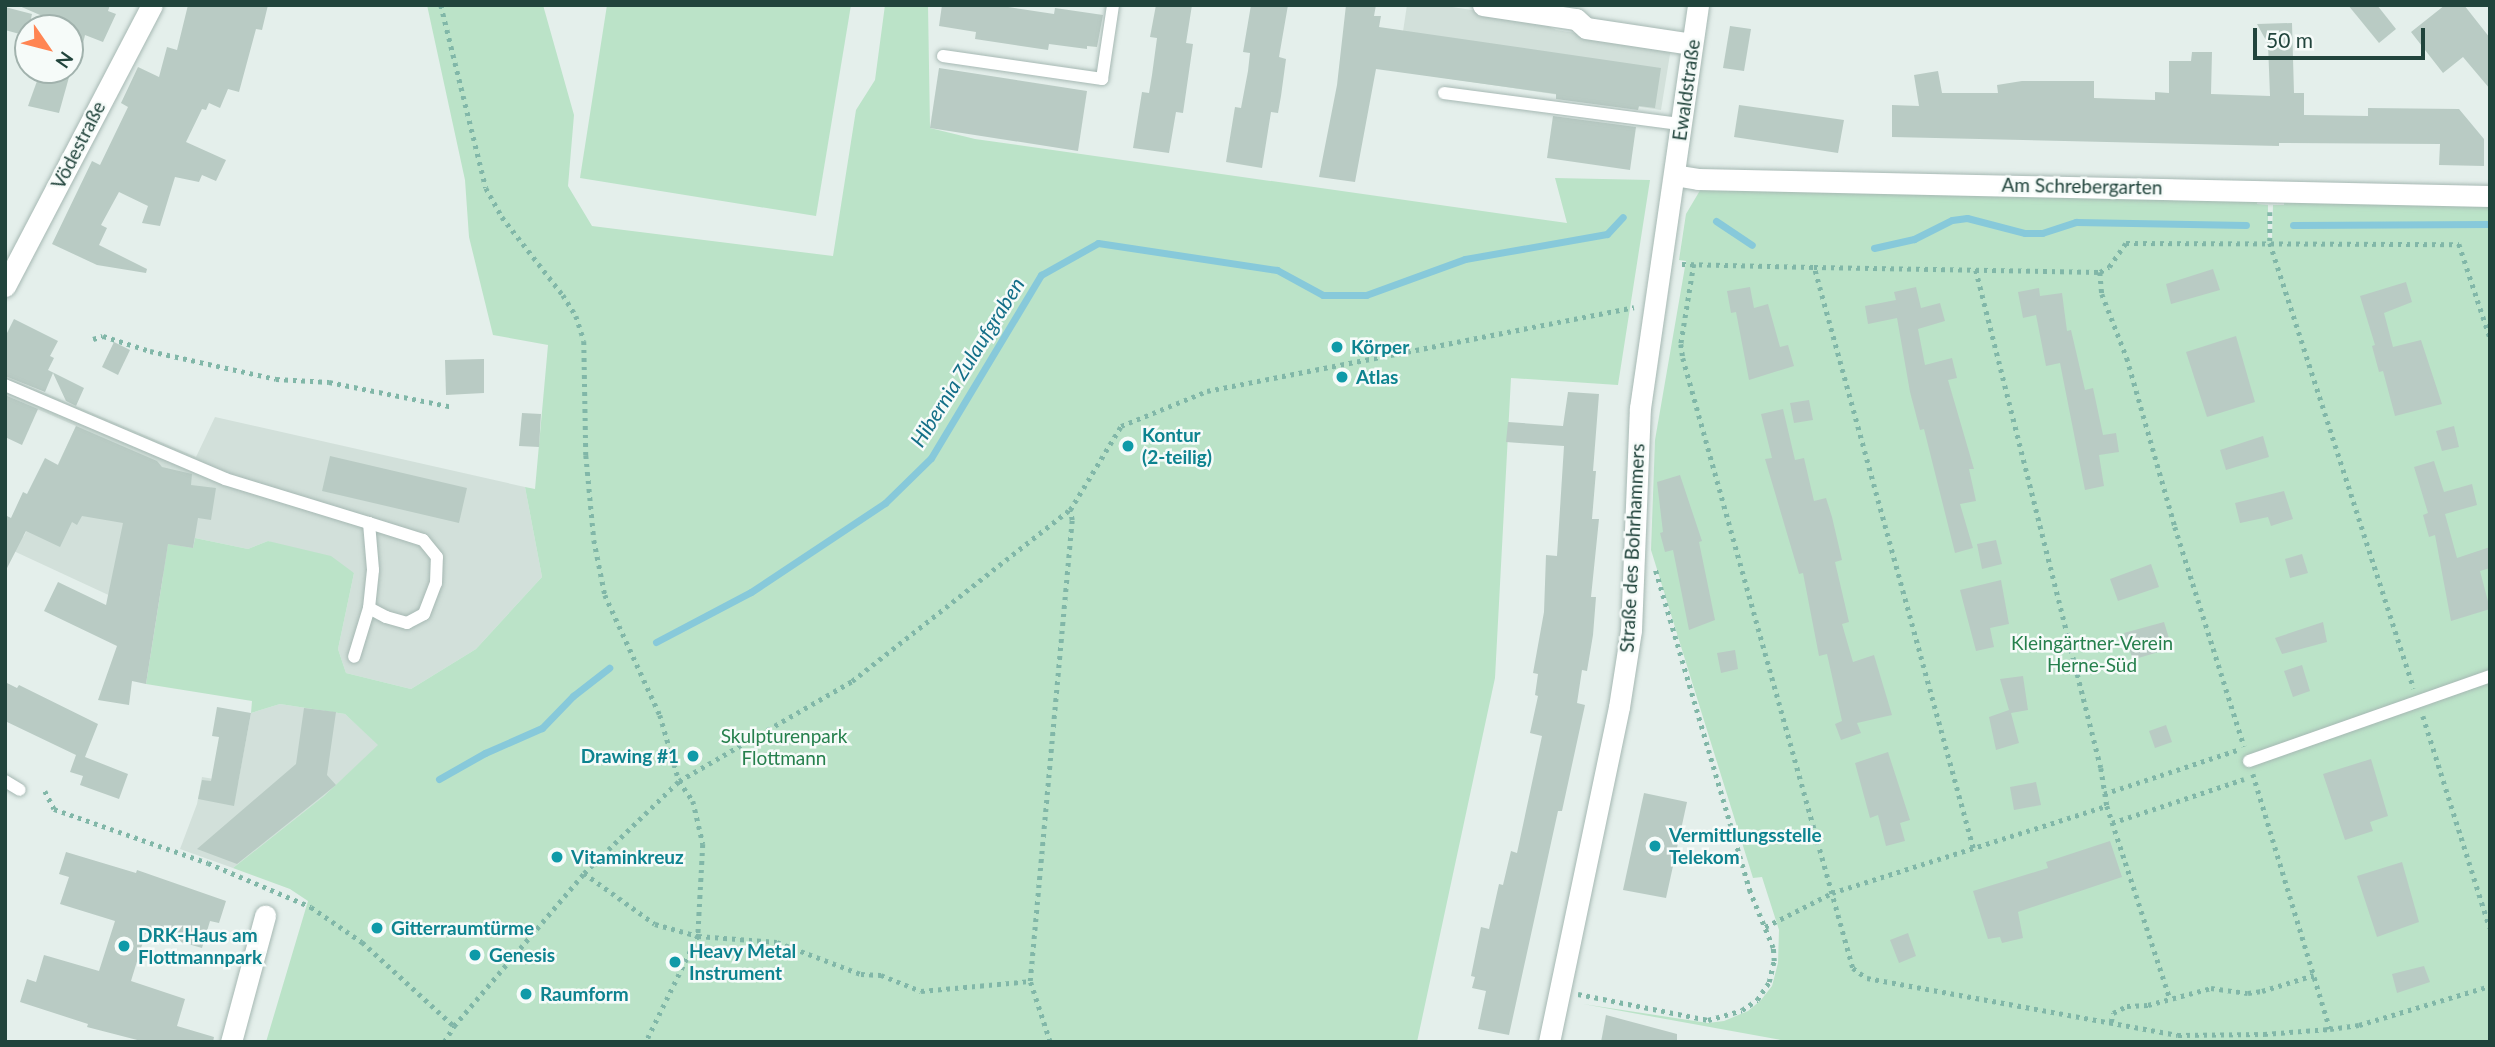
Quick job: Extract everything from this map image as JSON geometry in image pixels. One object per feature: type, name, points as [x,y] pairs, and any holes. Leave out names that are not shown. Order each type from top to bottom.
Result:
[{"type":"street","name":"Vödestraße","points":[[5,286],[152,5]]},
{"type":"street","points":[[1483,5],[1576,19],[1586,28],[1692,44]]},
{"type":"street","name":"Ewaldstraße","points":[[1674,175],[1698,5]]},
{"type":"street","name":"Am Schrebergarten","points":[[1674,175],[1698,179],[2490,196]]},
{"type":"street","name":"Straße des Bohrhammers","points":[[1549,1042],[1619,707],[1631,630],[1635,558],[1634,494],[1640,408],[1674,175]]},
{"type":"street","points":[[231,1042],[265,916]]},
{"type":"lane","points":[[943,56],[1102,79],[1113,5]]},
{"type":"lane","points":[[1444,93],[1681,124]]},
{"type":"lane","points":[[5,384],[225,479],[423,540],[437,557],[436,583],[424,614],[407,623],[386,617],[369,608]]},
{"type":"lane","points":[[354,657],[369,608],[373,570],[369,523]]},
{"type":"lane","points":[[2249,761],[2490,676]]},
{"type":"lane","points":[[5,781],[20,790]]},
{"type":"path","points":[[441,5],[486,188],[502,217],[564,295],[576,316],[584,341],[586,455],[594,540],[605,595],[660,715],[679,781],[692,802],[704,844],[698,936],[646,1042]]},
{"type":"path","points":[[2270,190],[2270,243],[2490,928]]},
{"type":"path","points":[[1661,264],[2099,272],[2109,267],[2126,243],[2459,244],[2490,338]]},
{"type":"path","points":[[1693,264],[1681,344],[1683,358],[1853,968],[1867,978],[2178,1035],[2264,1034],[2359,1025],[2490,986]]},
{"type":"path","points":[[1814,267],[1973,848]]},
{"type":"path","points":[[1976,270],[2101,768],[2107,806],[2170,999]]},
{"type":"path","points":[[2099,272],[2102,294],[2127,358],[2175,527],[2330,1029]]},
{"type":"path","points":[[444,1042],[454,1026],[584,873],[679,781],[852,681],[1070,510],[1121,426],[1207,391],[1656,303]]},
{"type":"path","points":[[93,339],[103,336],[150,351],[276,379],[329,382],[453,407]]},
{"type":"path","points":[[1050,1042],[1030,981],[1072,520],[1070,510]]},
{"type":"path","points":[[1560,990],[1708,1020],[1725,1017],[1757,1000],[1769,982],[1774,961],[1765,927],[1750,892],[1657,573],[1649,559],[1635,558]]},
{"type":"path","points":[[2105,794],[2244,747]]},
{"type":"path","points":[[2112,823],[2244,779]]},
{"type":"path","points":[[1765,927],[1832,893],[2107,806]]},
{"type":"path","points":[[584,873],[655,924],[698,936],[777,942],[861,974],[881,975],[921,991],[1030,981]]},
{"type":"path","points":[[2111,1022],[2113,1013],[2118,1008],[2148,1005],[2211,988],[2248,993],[2262,991],[2314,975]]},
{"type":"shaded area","points":[[1407,5],[1439,5],[1537,20],[1556,30],[1671,48],[1661,110],[1397,71]]},
{"type":"shaded area","points":[[5,376],[196,457],[215,417],[525,487],[542,577],[476,649],[411,689],[346,673],[338,649],[354,573],[268,541],[248,549],[195,538],[193,548],[130,605],[5,547],[24,536],[76,426],[5,395]]},
{"type":"shaded area","points":[[280,704],[345,714],[379,745],[324,796],[233,868],[180,849],[197,804],[202,777],[238,783],[251,713]]},
{"type":"green space","name":"Skulpturenpark Flottmann","points":[[427,5],[543,5],[574,115],[568,186],[592,226],[833,256],[856,110],[875,80],[885,5],[928,5],[930,128],[975,139],[1567,223],[1555,178],[1650,180],[1618,385],[1511,378],[1495,678],[1417,1042],[266,1042],[308,901],[290,889],[233,868],[324,796],[378,745],[345,714],[280,704],[251,713],[252,701],[146,684],[168,544],[193,548],[195,538],[248,549],[268,541],[331,556],[354,573],[338,649],[346,673],[411,689],[476,649],[542,577],[525,487],[535,489],[548,345],[493,335],[469,237],[465,180]]},
{"type":"green space","points":[[607,5],[851,5],[816,216],[580,178]]},
{"type":"green space","name":"Kleingärtner-Verein Herne-Süd","points":[[1702,187],[2077,193],[2097,198],[2257,201],[2257,204],[2268,205],[2268,237],[2272,238],[2273,205],[2284,205],[2284,201],[2490,206],[2490,1042],[1792,1042],[1583,1004],[1708,1023],[1724,1021],[1748,1011],[1761,1000],[1772,986],[1778,963],[1779,930],[1762,877],[1753,878],[1651,550],[1655,440],[1686,261],[1679,260],[1686,214]]},
{"type":"building","points":[[17,5],[110,5],[108,11],[116,14],[103,42],[85,35],[84,39],[84,14],[38,14]]},
{"type":"building","points":[[188,5],[268,5],[262,30],[256,29],[239,92],[228,89],[220,108],[209,103],[206,110],[202,109],[186,142],[226,160],[216,181],[202,175],[199,182],[175,177],[160,226],[142,223],[148,206],[119,192],[101,225],[107,228],[99,245],[147,269],[146,273],[97,265],[52,244],[92,161],[100,165],[128,107],[121,103],[138,67],[159,77],[167,47],[177,50]]},
{"type":"building","points":[[942,5],[995,5],[1054,14],[1055,8],[1103,15],[1097,47],[1087,46],[1087,49],[1049,44],[1048,50],[975,39],[976,32],[939,26]]},
{"type":"building","points":[[1156,5],[1192,5],[1186,43],[1193,44],[1183,113],[1176,112],[1169,153],[1133,148],[1142,92],[1149,93],[1152,75],[1157,38],[1150,37]]},
{"type":"building","points":[[1251,5],[1288,5],[1279,57],[1286,59],[1281,96],[1278,113],[1271,112],[1262,168],[1226,162],[1235,107],[1241,108],[1248,71],[1250,53],[1243,52]]},
{"type":"building","points":[[1346,5],[1376,5],[1374,16],[1381,16],[1379,27],[1661,68],[1655,108],[1639,106],[1638,110],[1556,99],[1556,94],[1376,69],[1355,182],[1319,177],[1337,85]]},
{"type":"building","points":[[2348,5],[2377,5],[2396,29],[2379,43]]},
{"type":"building","points":[[2445,5],[2464,5],[2490,38],[2490,89],[2463,57],[2443,73],[2411,32]]},
{"type":"building","points":[[5,7],[32,14],[14,14],[14,32],[5,30]]},
{"type":"building","points":[[2292,23],[2294,93],[2304,93],[2304,115],[2368,116],[2368,108],[2459,109],[2484,139],[2484,166],[2439,165],[2440,144],[2279,143],[2279,146],[1892,137],[1892,105],[1919,106],[1914,75],[1938,71],[1942,93],[1998,93],[1997,85],[2022,81],[2094,81],[2094,98],[2155,100],[2155,92],[2169,93],[2169,61],[2191,61],[2192,52],[2212,52],[2211,94],[2270,96],[2268,44],[2257,24]]},
{"type":"building","points":[[1730,26],[1751,29],[1744,71],[1723,68]]},
{"type":"building","points":[[939,68],[1087,91],[1078,151],[930,128]]},
{"type":"building","points":[[36,84],[67,84],[59,113],[28,106]]},
{"type":"building","points":[[1739,105],[1844,120],[1838,153],[1734,137]]},
{"type":"building","points":[[1553,116],[1636,127],[1630,170],[1547,158]]},
{"type":"building","points":[[2213,269],[2220,290],[2171,304],[2166,284]]},
{"type":"building","points":[[2406,282],[2412,302],[2384,313],[2393,347],[2421,340],[2442,404],[2395,416],[2383,371],[2379,372],[2372,346],[2375,345],[2360,296]]},
{"type":"building","points":[[1750,287],[1754,308],[1768,304],[1780,347],[1788,345],[1794,366],[1749,380],[1736,312],[1731,313],[1727,291]]},
{"type":"building","points":[[1916,287],[1921,308],[1940,303],[1945,321],[1918,329],[1925,365],[1952,358],[1957,378],[1948,380],[1974,469],[1969,469],[1976,501],[1960,504],[1973,548],[1955,553],[1924,429],[1920,430],[1910,392],[1897,318],[1868,324],[1865,306],[1896,300],[1894,292]]},
{"type":"building","points":[[2039,288],[2040,296],[2062,293],[2067,331],[2071,330],[2085,390],[2093,388],[2103,435],[2116,433],[2119,452],[2099,455],[2104,486],[2085,490],[2060,363],[2046,366],[2036,315],[2023,318],[2018,292]]},
{"type":"building","points":[[14,319],[58,341],[50,356],[54,358],[48,370],[84,388],[76,406],[66,401],[53,373],[45,392],[5,376],[5,337]]},
{"type":"building","points":[[2236,336],[2255,402],[2207,417],[2186,352]]},
{"type":"building","points":[[114,342],[130,350],[118,375],[102,367]]},
{"type":"building","points":[[484,359],[484,393],[446,395],[445,360]]},
{"type":"building","points":[[1568,392],[1599,394],[1593,471],[1596,471],[1592,519],[1599,519],[1591,597],[1596,597],[1593,635],[1587,671],[1582,670],[1577,703],[1585,705],[1562,811],[1558,811],[1509,1035],[1478,1029],[1486,991],[1472,988],[1475,977],[1471,976],[1481,927],[1489,929],[1499,884],[1503,885],[1511,851],[1517,853],[1542,736],[1530,733],[1538,696],[1535,695],[1538,674],[1533,673],[1544,612],[1546,555],[1557,556],[1564,446],[1506,442],[1508,422],[1563,426]]},
{"type":"building","points":[[5,395],[38,409],[22,445],[5,437]]},
{"type":"building","points":[[1809,400],[1813,420],[1794,423],[1790,403]]},
{"type":"building","points":[[1783,409],[1795,460],[1804,458],[1814,501],[1826,498],[1832,517],[1842,560],[1835,562],[1849,622],[1842,624],[1853,662],[1874,655],[1892,715],[1857,723],[1861,733],[1841,740],[1835,724],[1842,721],[1827,654],[1819,656],[1803,573],[1799,574],[1765,459],[1772,458],[1761,414]]},
{"type":"building","points":[[522,413],[541,414],[539,447],[519,446]]},
{"type":"building","points":[[76,426],[157,461],[162,467],[192,474],[191,485],[216,488],[211,520],[198,518],[193,548],[168,544],[146,684],[132,681],[129,705],[98,700],[117,646],[44,611],[58,582],[106,605],[123,523],[82,516],[77,525],[72,522],[60,547],[26,531],[5,572],[5,515],[11,518],[23,492],[27,494],[45,458],[58,465]]},
{"type":"building","points":[[2454,426],[2459,447],[2442,451],[2436,431]]},
{"type":"building","points":[[2263,436],[2269,457],[2226,470],[2220,450]]},
{"type":"building","points":[[330,456],[467,488],[459,523],[322,491]]},
{"type":"building","points":[[2434,461],[2444,492],[2472,484],[2477,505],[2445,514],[2457,558],[2490,547],[2490,568],[2480,571],[2490,609],[2451,621],[2435,535],[2429,537],[2423,515],[2428,513],[2414,467]]},
{"type":"building","points":[[1680,475],[1702,541],[1699,542],[1715,620],[1689,630],[1673,550],[1665,552],[1660,533],[1663,532],[1657,482]]},
{"type":"building","points":[[2284,491],[2293,519],[2271,526],[2268,517],[2240,523],[2235,503]]},
{"type":"building","points":[[1996,540],[2002,564],[1982,569],[1977,544]]},
{"type":"building","points":[[2302,554],[2308,573],[2290,578],[2285,559]]},
{"type":"building","points":[[2151,564],[2159,587],[2118,601],[2110,579]]},
{"type":"building","points":[[2001,580],[2009,624],[1990,628],[1994,647],[1976,651],[1960,590]]},
{"type":"building","points":[[2164,622],[2172,648],[2135,659],[2132,657],[2124,633]]},
{"type":"building","points":[[2323,622],[2327,642],[2282,654],[2275,638]]},
{"type":"building","points":[[1735,650],[1738,669],[1721,673],[1717,653]]},
{"type":"building","points":[[2302,665],[2310,691],[2293,697],[2284,671]]},
{"type":"building","points":[[2023,676],[2028,710],[2011,713],[2019,743],[1996,750],[1989,717],[2009,710],[2000,679]]},
{"type":"building","points":[[5,682],[17,688],[19,685],[98,724],[85,757],[128,774],[119,799],[80,785],[83,776],[70,772],[76,755],[5,721]]},
{"type":"building","points":[[217,707],[251,713],[234,806],[198,799],[202,780],[211,781],[219,737],[212,736]]},
{"type":"building","points":[[304,708],[336,712],[327,775],[336,785],[237,864],[197,849],[296,764]]},
{"type":"building","points":[[2166,725],[2172,742],[2155,748],[2149,731]]},
{"type":"building","points":[[1888,752],[1910,820],[1900,823],[1905,841],[1886,846],[1878,815],[1870,818],[1855,763]]},
{"type":"building","points":[[2371,759],[2388,816],[2370,822],[2373,831],[2345,840],[2323,774]]},
{"type":"building","points":[[2036,782],[2041,805],[2014,810],[2010,787]]},
{"type":"building","name":"Vermittlungsstelle Telekom","points":[[1644,793],[1687,802],[1666,898],[1623,890]]},
{"type":"building","points":[[2110,841],[2122,877],[2018,912],[2023,938],[2002,943],[2000,937],[1988,939],[1973,891],[2048,868],[2046,862]]},
{"type":"building","name":"DRK-Haus am Flottmannpark","points":[[66,852],[136,873],[137,870],[226,901],[219,923],[210,921],[202,948],[146,932],[131,981],[185,999],[177,1026],[214,1037],[213,1042],[145,1042],[87,1027],[88,1024],[20,1002],[27,979],[36,982],[44,955],[99,971],[115,921],[60,904],[69,877],[59,874]]},
{"type":"building","points":[[2402,862],[2419,922],[2377,937],[2357,876]]},
{"type":"building","points":[[1908,933],[1916,956],[1899,963],[1890,940]]},
{"type":"building","points":[[2424,966],[2430,982],[2397,993],[2392,974]]},
{"type":"building","points":[[1606,1015],[1677,1034],[1677,1042],[1601,1042]]},
{"type":"waterway","name":"Hibernia Zulaufgraben","points":[[656,642],[751,592],[885,503],[931,458],[1041,275],[1098,243],[1277,270],[1323,295],[1366,295],[1465,259],[1607,234],[1623,217]]},
{"type":"waterway","name":"Hibernia Zulaufgraben","points":[[1874,248],[1914,239],[1952,220],[1967,218],[2025,233],[2042,233],[2076,222],[2246,225]]},
{"type":"waterway","name":"Hibernia Zulaufgraben","points":[[1716,221],[1752,245]]},
{"type":"waterway","name":"Hibernia Zulaufgraben","points":[[2293,225],[2490,224]]},
{"type":"waterway","name":"Hibernia Zulaufgraben","points":[[439,779],[485,753],[542,728],[573,696],[609,668]]},
{"type":"place","name":"Körper","points":[[1337,347]]},
{"type":"place","name":"Atlas","points":[[1342,377]]},
{"type":"place","name":"Kontur (2-teilig)","points":[[1128,446]]},
{"type":"place","name":"Drawing #1","points":[[693,756]]},
{"type":"place","name":"Vermittlungsstelle Telekom","points":[[1655,846]]},
{"type":"place","name":"Vitaminkreuz","points":[[557,857]]},
{"type":"place","name":"Gitterraumtürme","points":[[377,928]]},
{"type":"place","name":"DRK-Haus am Flottmannpark","points":[[124,946]]},
{"type":"place","name":"Genesis","points":[[475,955]]},
{"type":"place","name":"Heavy Metal Instrument","points":[[675,962]]},
{"type":"place","name":"Raumform","points":[[526,994]]}]
